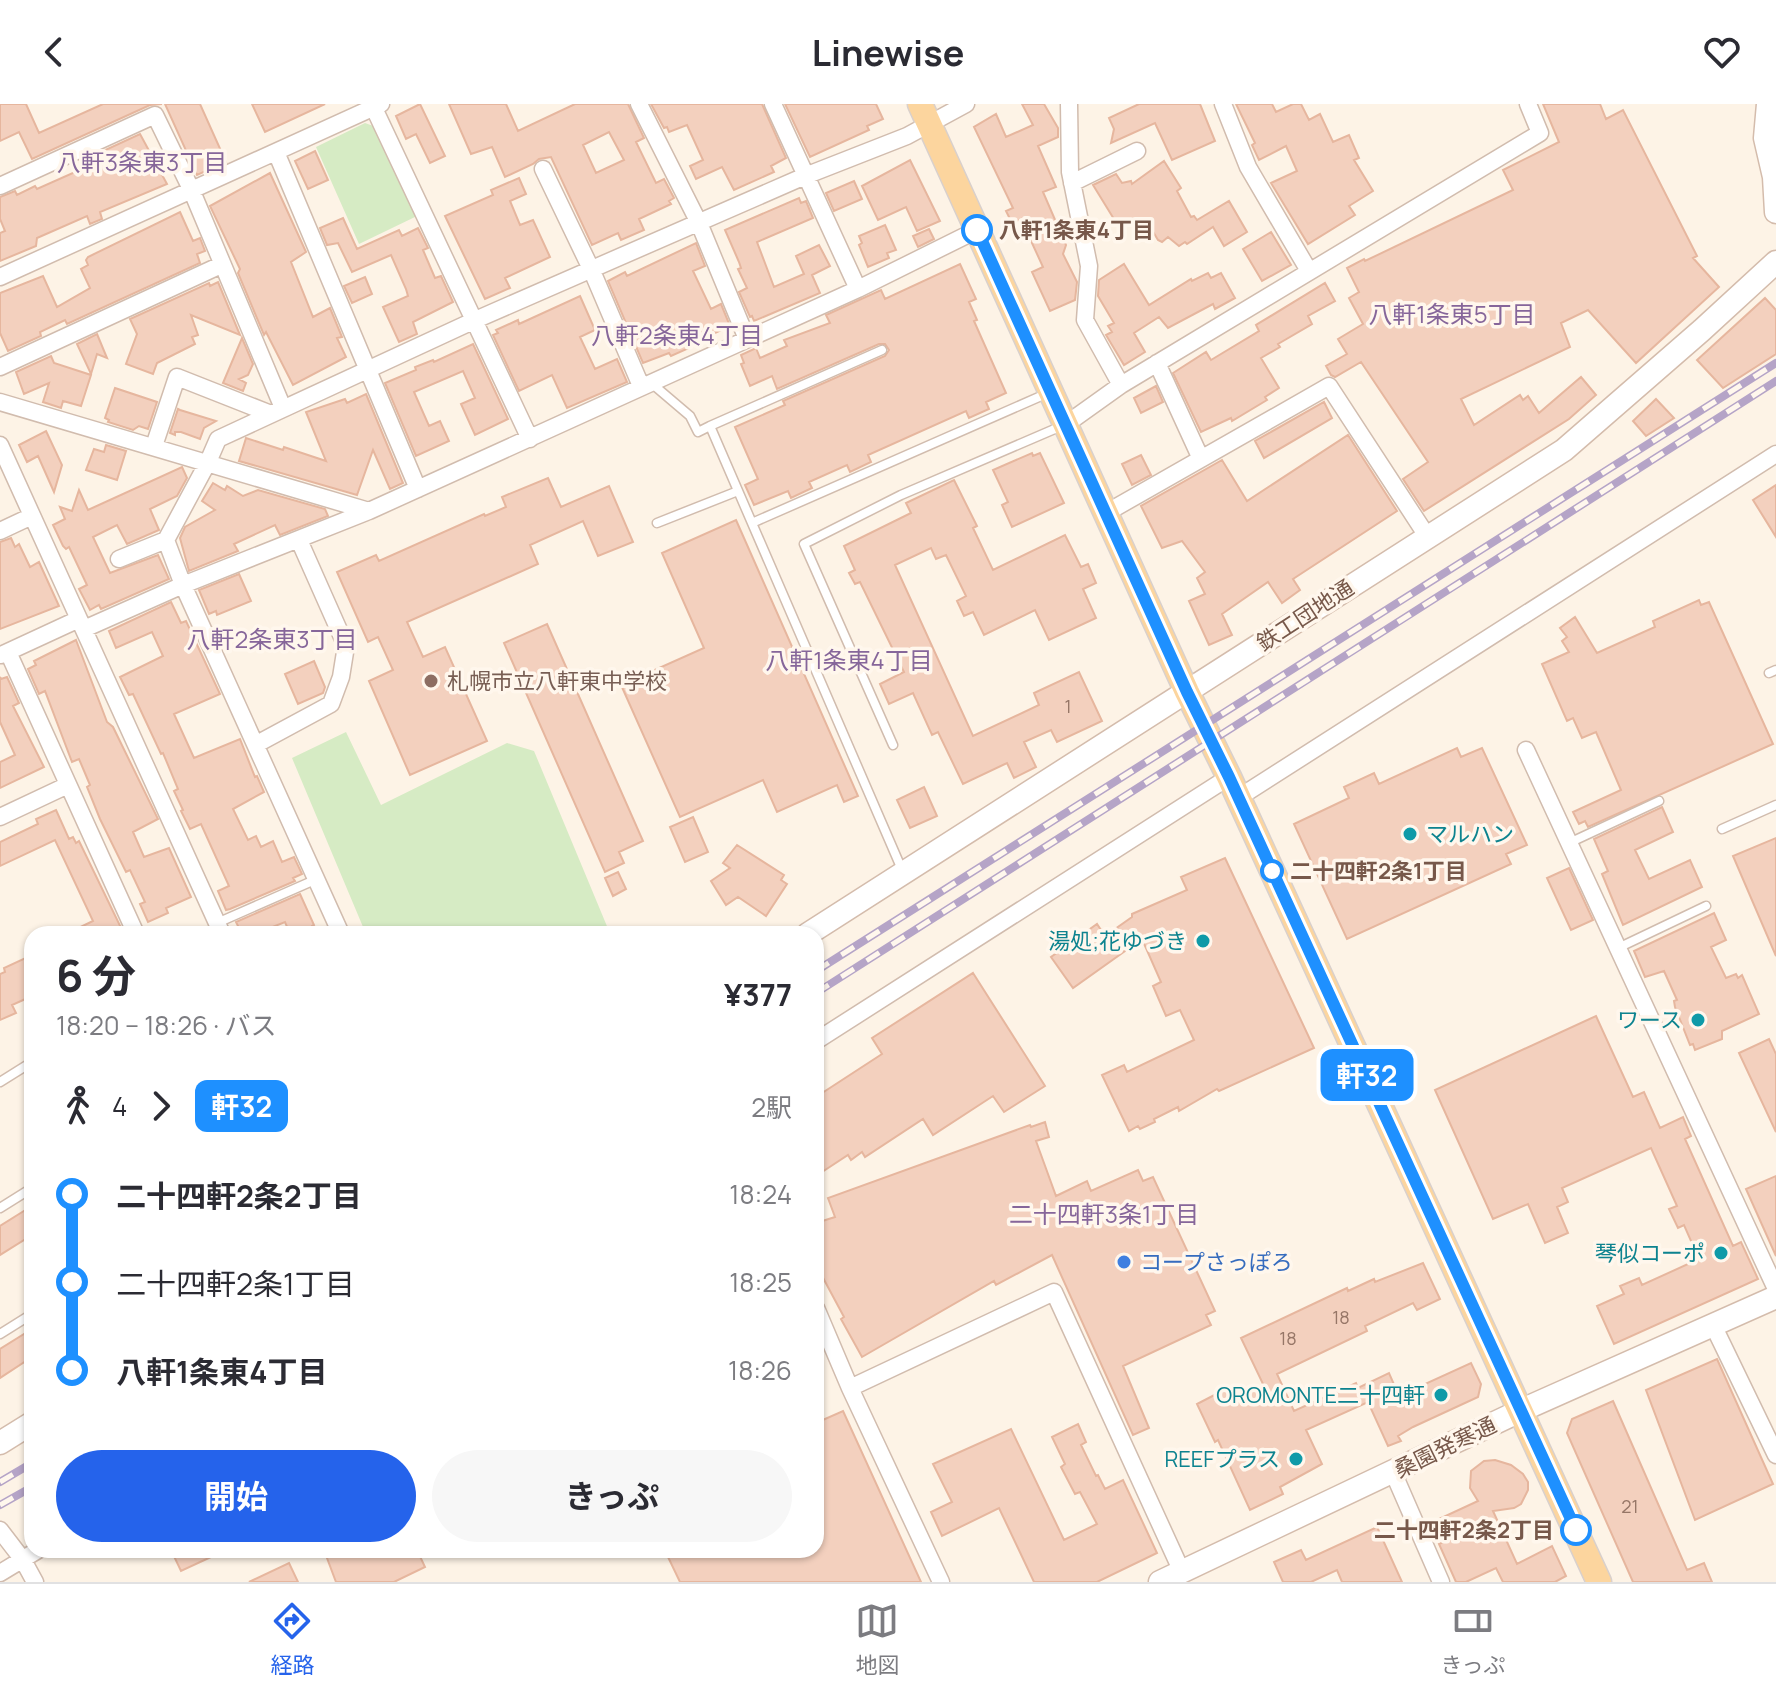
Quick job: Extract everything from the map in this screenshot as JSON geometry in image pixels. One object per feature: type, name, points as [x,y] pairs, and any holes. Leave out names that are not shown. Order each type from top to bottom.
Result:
[{"type":"main road","points":[[924,113],[1187,692],[1599,1582]]},
{"type":"street","points":[[639,104],[699,223],[747,339]]},
{"type":"street","points":[[773,104],[858,289]]},
{"type":"street","points":[[119,559],[166,540],[218,439],[473,321],[805,176],[907,136],[924,113],[966,104]]},
{"type":"street","points":[[1069,104],[1072,183],[1089,266],[1085,320],[1121,385]]},
{"type":"street","points":[[1223,104],[1248,167],[1309,271]]},
{"type":"street","points":[[1065,425],[1121,385],[1540,133],[1528,104]]},
{"type":"street","points":[[1768,104],[1765,138],[1774,177],[1776,212]]},
{"type":"street","points":[[0,277],[376,105],[530,439]]},
{"type":"street","points":[[0,186],[155,115],[191,189],[277,411]]},
{"type":"street","points":[[1072,183],[1137,151]]},
{"type":"street","points":[[276,152],[418,489]]},
{"type":"street","points":[[543,169],[645,384]]},
{"type":"street","points":[[132,926],[4,654],[369,511],[858,289],[977,230]]},
{"type":"street","name":"鉄工団地通","points":[[820,926],[1564,450],[1776,262]]},
{"type":"street","points":[[0,367],[221,265]]},
{"type":"street","points":[[1157,363],[1201,459]]},
{"type":"street","points":[[154,446],[177,377],[277,411]]},
{"type":"street","points":[[1106,513],[1329,386],[1427,536]]},
{"type":"street","points":[[0,402],[369,511]]},
{"type":"street","points":[[0,445],[219,926]]},
{"type":"street","points":[[824,1036],[1776,454]]},
{"type":"street","points":[[0,531],[32,516]]},
{"type":"street","points":[[166,540],[183,585],[338,926]]},
{"type":"street","points":[[257,744],[331,704],[341,677],[346,646],[299,540]]},
{"type":"street","points":[[1526,750],[1776,1289]]},
{"type":"street","points":[[0,817],[68,785]]},
{"type":"street","points":[[850,1388],[1054,1292],[1182,1572]]},
{"type":"street","name":"桑園発寒通","points":[[1160,1582],[1522,1410],[1776,1297]]},
{"type":"street","points":[[1713,1325],[1776,1455]]},
{"type":"street","points":[[824,1327],[941,1582]]},
{"type":"street","points":[[0,1443],[24,1428]]},
{"type":"street","points":[[1393,1472],[1441,1582]]},
{"type":"street","points":[[0,1530],[35,1582]]},
{"type":"street","points":[[0,1573],[26,1558]]},
{"type":"lane","points":[[645,384],[690,416],[698,432],[882,350]]},
{"type":"lane","points":[[752,523],[1050,392]]},
{"type":"lane","points":[[893,745],[804,544],[901,495],[1065,425]]},
{"type":"lane","points":[[710,426],[903,873]]},
{"type":"lane","points":[[657,523],[738,491]]},
{"type":"lane","points":[[1569,843],[1659,801]]},
{"type":"lane","points":[[1722,829],[1776,805]]},
{"type":"lane","points":[[224,926],[317,879]]},
{"type":"lane","points":[[1618,948],[1706,906]]},
{"type":"lane","points":[[0,1082],[24,1067]]},
{"type":"lane","points":[[0,1208],[24,1193]]},
{"type":"lane","points":[[0,1334],[24,1319]]},
{"type":"green space","points":[[365,123],[376,127],[417,216],[359,244],[316,147]]},
{"type":"green space","points":[[346,732],[381,805],[507,743],[534,751],[607,926],[363,926],[292,758]]},
{"type":"building","points":[[0,104],[26,104],[39,133],[103,104],[162,104],[150,105],[32,159],[19,132],[0,141]]},
{"type":"building","points":[[165,104],[200,104],[226,162],[197,175]]},
{"type":"building","points":[[252,104],[325,104],[265,132]]},
{"type":"building","points":[[420,104],[445,156],[430,163],[416,134],[406,139],[396,116]]},
{"type":"building","points":[[449,104],[506,104],[518,131],[575,104],[628,104],[644,138],[636,142],[656,183],[664,179],[674,198],[669,201],[671,204],[639,219],[644,230],[621,240],[618,233],[592,245],[551,157],[539,159],[505,177],[492,147],[471,154]],"holes":[[[609,132],[624,160],[596,173],[583,145]]]},
{"type":"building","points":[[651,104],[762,104],[786,158],[771,166],[774,172],[734,190],[722,167],[696,179],[690,166],[703,160],[687,125],[669,132]]},
{"type":"building","points":[[785,104],[876,104],[883,119],[867,126],[869,130],[810,157]]},
{"type":"building","points":[[1022,104],[1044,104],[1058,128],[1058,137],[1038,146],[1056,187],[1043,192],[1066,245],[1063,254],[1077,282],[1075,300],[1050,311],[1032,272],[1043,267],[1021,219],[1012,223],[1006,211],[1013,208],[974,127],[996,114],[1006,137],[1033,125]]},
{"type":"building","points":[[1139,104],[1200,104],[1215,141],[1172,160],[1155,123],[1111,143],[1114,129],[1109,118]]},
{"type":"building","points":[[1236,104],[1272,104],[1276,112],[1293,104],[1301,104],[1309,120],[1320,114],[1333,142],[1349,135],[1359,158],[1354,160],[1373,191],[1349,206],[1355,215],[1308,244],[1271,183],[1297,171],[1286,146],[1259,160],[1252,145],[1255,143]]},
{"type":"building","points":[[1543,104],[1600,104],[1606,119],[1623,110],[1697,256],[1693,258],[1719,287],[1636,363],[1588,310],[1561,323],[1570,347],[1461,399],[1474,425],[1520,395],[1523,400],[1528,396],[1539,413],[1581,377],[1596,395],[1569,419],[1424,511],[1403,479],[1428,462],[1361,362],[1335,377],[1326,366],[1347,354],[1338,339],[1363,324],[1349,298],[1359,292],[1347,268],[1513,190],[1503,170],[1559,142]]},
{"type":"building","points":[[140,134],[167,184],[100,212],[102,219],[90,224],[87,216],[37,238],[36,246],[0,261],[0,233],[5,231],[0,219],[0,197],[15,191],[17,195],[35,186],[37,189],[91,165],[88,158]]},
{"type":"building","points":[[315,151],[328,180],[308,189],[295,161]]},
{"type":"building","points":[[910,160],[940,221],[917,231],[906,207],[878,220],[862,186]]},
{"type":"building","points":[[1164,161],[1181,188],[1177,191],[1191,217],[1197,220],[1229,201],[1247,232],[1224,246],[1213,227],[1179,246],[1168,237],[1162,242],[1158,240],[1146,220],[1135,227],[1129,219],[1117,224],[1093,185],[1116,174],[1122,183],[1131,181],[1132,184]]},
{"type":"building","points":[[270,173],[306,252],[291,262],[313,317],[330,308],[342,337],[337,338],[346,357],[293,385],[266,332],[264,335],[238,273],[240,269],[210,206]]},
{"type":"building","points":[[519,178],[526,194],[510,201],[520,225],[533,220],[550,257],[505,278],[510,288],[485,299],[445,216],[493,195],[491,190]]},
{"type":"building","points":[[854,181],[862,199],[834,211],[826,193]]},
{"type":"building","points":[[799,198],[801,203],[806,201],[813,218],[757,242],[774,287],[804,274],[796,256],[819,245],[830,266],[812,275],[820,293],[754,321],[739,292],[747,288],[725,230]]},
{"type":"building","points":[[180,212],[193,241],[200,238],[205,251],[197,254],[200,263],[67,324],[65,320],[40,332],[41,336],[8,351],[0,333],[0,293],[43,276],[57,307],[90,288],[81,269],[88,265],[88,257]]},
{"type":"building","points":[[343,218],[357,249],[399,230],[402,236],[418,228],[428,248],[423,250],[435,278],[441,276],[453,302],[413,322],[417,334],[399,342],[383,307],[408,296],[391,255],[352,272],[338,243],[327,245],[320,228]]},
{"type":"building","points":[[885,225],[896,250],[887,253],[889,258],[868,267],[859,245],[862,243],[859,236]]},
{"type":"building","points":[[929,229],[934,239],[918,247],[913,236]]},
{"type":"building","points":[[1271,232],[1291,265],[1262,281],[1243,249]]},
{"type":"building","points":[[696,243],[705,266],[693,271],[711,309],[721,304],[730,326],[671,356],[669,353],[643,363],[608,281],[625,272],[627,276]]},
{"type":"building","points":[[960,264],[976,299],[969,302],[977,320],[974,321],[1006,393],[986,402],[989,409],[969,418],[966,411],[868,455],[871,462],[850,472],[847,465],[809,482],[812,488],[791,498],[788,491],[754,505],[745,485],[758,479],[735,427],[785,405],[783,401],[885,356],[889,350],[885,344],[879,344],[777,389],[772,376],[750,386],[741,364],[744,363],[741,355],[756,348],[760,358],[787,346],[784,340],[830,323],[826,315],[881,290],[885,299]]},
{"type":"building","points":[[1124,264],[1149,305],[1191,279],[1208,273],[1211,278],[1221,273],[1235,298],[1215,309],[1213,304],[1168,328],[1159,317],[1134,333],[1145,352],[1124,365],[1106,335],[1112,332],[1108,326],[1114,323],[1098,296],[1099,280]]},
{"type":"building","points":[[365,277],[372,294],[352,303],[344,286]]},
{"type":"building","points":[[218,282],[240,335],[191,315],[198,335],[192,337],[195,344],[157,363],[153,374],[126,364],[137,334],[130,319],[209,283],[210,286]]},
{"type":"building","points":[[1325,283],[1335,301],[1308,316],[1312,324],[1261,358],[1279,388],[1265,397],[1267,400],[1232,421],[1231,418],[1201,432],[1173,373],[1206,352],[1211,360],[1259,331],[1256,325]]},
{"type":"building","points":[[580,296],[595,330],[580,337],[595,369],[617,359],[627,382],[567,408],[552,375],[519,391],[493,335],[498,333],[496,330],[518,320],[519,324]]},
{"type":"building","points":[[1765,298],[1776,310],[1776,354],[1723,388],[1697,360]]},
{"type":"building","points":[[97,334],[107,358],[97,354],[91,374],[77,344]]},
{"type":"building","points":[[242,338],[253,364],[248,375],[239,379],[246,383],[243,391],[223,383]]},
{"type":"building","points":[[473,344],[508,419],[475,435],[461,404],[475,398],[463,371],[414,392],[429,426],[440,421],[449,441],[416,456],[385,383],[416,370],[415,367]]},
{"type":"building","points":[[51,356],[54,363],[91,375],[81,406],[63,401],[61,408],[43,402],[49,383],[24,394],[16,372]]},
{"type":"building","points":[[1156,386],[1163,402],[1141,413],[1134,398]]},
{"type":"building","points":[[115,388],[157,402],[148,429],[139,426],[133,430],[108,422],[105,418]]},
{"type":"building","points":[[366,394],[403,483],[390,489],[373,450],[357,495],[239,461],[246,438],[326,461],[306,412],[345,399],[347,403]]},
{"type":"building","points":[[1656,399],[1674,418],[1646,436],[1633,421]]},
{"type":"building","points":[[1324,402],[1332,418],[1264,458],[1255,441]]},
{"type":"building","points":[[178,409],[216,421],[204,428],[200,439],[181,432],[175,432],[175,435],[170,433]]},
{"type":"building","points":[[46,431],[62,465],[54,492],[38,456],[27,462],[19,445]]},
{"type":"building","points":[[1348,435],[1397,511],[1293,579],[1300,590],[1282,603],[1268,582],[1222,614],[1232,635],[1209,645],[1189,601],[1205,594],[1197,578],[1205,572],[1182,541],[1162,548],[1141,506],[1222,460],[1247,501]]},
{"type":"building","points":[[106,445],[126,451],[117,480],[86,470],[94,449],[104,452]]},
{"type":"building","points":[[1032,453],[1033,456],[1040,453],[1064,503],[1012,527],[1002,505],[1008,502],[993,470]]},
{"type":"building","points":[[1141,455],[1151,475],[1132,485],[1122,464]]},
{"type":"building","points":[[182,467],[187,478],[177,496],[150,509],[159,530],[127,544],[117,525],[93,537],[110,573],[158,555],[169,579],[101,609],[99,605],[90,610],[79,589],[87,585],[69,547],[66,549],[63,546],[53,525],[65,519],[60,507],[72,511],[79,490],[88,510]]},
{"type":"building","points":[[548,478],[561,507],[609,486],[633,542],[598,556],[583,521],[530,545],[538,564],[407,622],[423,657],[445,647],[487,741],[410,775],[369,681],[393,670],[378,637],[368,642],[337,572],[376,555],[379,561],[506,507],[502,497]]},
{"type":"building","points":[[954,480],[977,526],[973,528],[993,570],[1065,535],[1081,567],[1088,564],[1096,583],[1083,589],[1096,618],[1049,640],[1035,610],[984,635],[973,612],[964,616],[957,601],[966,596],[946,555],[936,559],[931,548],[895,565],[973,736],[1039,705],[1034,693],[1079,672],[1102,721],[1057,742],[1051,730],[1024,742],[1036,767],[1014,778],[1007,763],[963,784],[938,732],[932,735],[913,693],[889,704],[880,684],[904,672],[860,582],[855,584],[849,573],[855,570],[844,546],[911,513],[906,503]]},
{"type":"building","points":[[213,483],[225,490],[227,486],[243,496],[258,490],[325,509],[328,516],[280,535],[275,525],[234,544],[238,551],[189,571],[180,538],[185,527],[215,510],[202,501]]},
{"type":"building","points":[[1776,485],[1776,537],[1753,500]]},
{"type":"building","points":[[736,520],[858,796],[844,802],[837,785],[777,812],[763,780],[680,817],[621,685],[704,648],[662,553]]},
{"type":"building","points":[[11,538],[15,547],[19,544],[30,567],[39,562],[59,606],[0,629],[0,542]]},
{"type":"building","points":[[239,574],[251,601],[217,615],[216,611],[209,614],[199,590]]},
{"type":"building","points":[[1699,600],[1701,605],[1709,602],[1773,744],[1588,827],[1585,821],[1579,824],[1573,812],[1621,790],[1596,732],[1582,738],[1573,718],[1567,721],[1542,664],[1569,652],[1562,641],[1567,637],[1560,628],[1575,617],[1597,653],[1655,627],[1653,621]]},
{"type":"building","points":[[171,602],[181,623],[186,621],[220,694],[174,714],[194,758],[240,739],[264,792],[233,809],[248,840],[256,836],[261,847],[273,841],[282,862],[294,857],[302,874],[293,878],[295,881],[226,910],[218,891],[229,886],[201,824],[190,829],[181,811],[174,791],[178,789],[163,753],[133,694],[129,695],[120,677],[163,656],[152,632],[116,648],[109,631]]},
{"type":"building","points":[[547,624],[643,841],[619,852],[624,863],[605,872],[504,643]]},
{"type":"building","points":[[76,640],[107,722],[113,727],[158,819],[133,832],[144,857],[169,848],[191,897],[166,908],[168,913],[148,922],[140,904],[145,902],[130,870],[126,872],[100,819],[79,759],[72,762],[45,691],[39,694],[28,669],[36,665],[34,661]]},
{"type":"building","points":[[314,661],[325,687],[323,693],[298,704],[285,674]]},
{"type":"building","points":[[0,677],[7,677],[19,703],[13,706],[44,767],[0,788],[0,762],[15,755],[0,722]]},
{"type":"building","name":"マルハン","points":[[1457,748],[1461,757],[1482,748],[1527,845],[1506,854],[1511,864],[1347,939],[1294,824],[1349,798],[1344,787],[1374,773],[1379,784]]},
{"type":"building","points":[[924,787],[937,816],[910,828],[897,800]]},
{"type":"building","points":[[1662,807],[1673,832],[1635,850],[1649,879],[1690,860],[1702,887],[1623,925],[1602,874],[1608,871],[1594,839]]},
{"type":"building","points":[[56,810],[69,839],[73,837],[76,843],[79,841],[120,926],[83,926],[93,921],[55,840],[0,866],[0,842],[38,824],[36,819]]},
{"type":"building","points":[[693,817],[708,852],[685,862],[670,827]]},
{"type":"building","points":[[1776,838],[1776,956],[1733,856]]},
{"type":"building","points":[[737,845],[784,875],[781,880],[787,884],[766,916],[738,897],[726,905],[711,881],[730,868],[723,863]]},
{"type":"building","points":[[1225,858],[1314,1048],[1219,1091],[1217,1089],[1179,1111],[1178,1107],[1140,1129],[1138,1126],[1129,1131],[1102,1075],[1124,1065],[1127,1072],[1194,1040],[1180,1010],[1166,1016],[1153,986],[1161,982],[1142,939],[1073,988],[1051,957],[1097,924],[1105,936],[1132,914],[1187,890],[1181,877]]},
{"type":"building","points":[[1569,868],[1593,920],[1571,930],[1547,878]]},
{"type":"building","points":[[618,872],[626,889],[613,896],[605,878]]},
{"type":"building","points":[[300,894],[314,925],[287,926],[285,922],[275,926],[238,926],[236,922]]},
{"type":"building","points":[[1714,913],[1726,940],[1711,947],[1726,978],[1742,975],[1759,1014],[1722,1031],[1722,1039],[1695,1050],[1693,1044],[1690,1045],[1675,1007],[1674,1001],[1677,1000],[1664,971],[1645,977],[1634,951]]},
{"type":"building","points":[[24,959],[24,1000],[12,1005],[16,1013],[0,1020],[0,974],[5,972],[4,968]]},
{"type":"building","points":[[973,973],[1045,1086],[1004,1112],[993,1096],[933,1135],[923,1119],[865,1157],[862,1152],[851,1160],[848,1155],[824,1171],[824,1092],[882,1054],[872,1038]]},
{"type":"building","points":[[1596,1016],[1633,1097],[1644,1092],[1660,1128],[1683,1117],[1691,1136],[1685,1139],[1733,1246],[1741,1242],[1758,1279],[1614,1344],[1597,1306],[1624,1294],[1620,1286],[1639,1278],[1642,1285],[1699,1259],[1684,1225],[1678,1228],[1669,1209],[1677,1206],[1651,1148],[1562,1188],[1568,1202],[1557,1207],[1568,1233],[1545,1243],[1528,1204],[1493,1219],[1435,1090]]},
{"type":"building","points":[[1769,1039],[1776,1054],[1776,1132],[1739,1053]]},
{"type":"building","points":[[1045,1122],[1049,1137],[1036,1141],[1056,1196],[1087,1181],[1091,1191],[1138,1170],[1143,1181],[1153,1177],[1215,1311],[1206,1315],[1211,1325],[1123,1366],[1149,1428],[1133,1435],[1052,1255],[996,1285],[994,1281],[862,1357],[824,1280],[824,1220],[835,1217],[828,1198]]},
{"type":"building","points":[[1776,1176],[1776,1256],[1746,1189]]},
{"type":"building","points":[[24,1211],[24,1240],[0,1255],[0,1226]]},
{"type":"building","points":[[1423,1263],[1440,1299],[1417,1310],[1413,1303],[1365,1326],[1367,1331],[1277,1374],[1294,1411],[1356,1383],[1358,1388],[1389,1373],[1399,1396],[1471,1363],[1481,1384],[1478,1397],[1413,1427],[1398,1436],[1401,1441],[1388,1446],[1368,1402],[1306,1430],[1322,1464],[1280,1487],[1283,1494],[1250,1510],[1218,1440],[1215,1442],[1197,1404],[1226,1389],[1231,1401],[1264,1386],[1241,1338],[1347,1288],[1348,1291]]},
{"type":"building","points":[[24,1334],[24,1362],[0,1378],[0,1349]]},
{"type":"building","points":[[1717,1359],[1773,1484],[1695,1520],[1646,1390]]},
{"type":"building","points":[[1613,1401],[1687,1570],[1704,1563],[1712,1582],[1633,1582],[1567,1433],[1572,1419]]},
{"type":"building","points":[[843,1411],[921,1582],[680,1582],[668,1558],[824,1558],[824,1419]]},
{"type":"building","points":[[1078,1424],[1086,1442],[1081,1445],[1096,1476],[1105,1489],[1123,1480],[1157,1553],[1097,1582],[1034,1582],[999,1508],[942,1536],[931,1512],[952,1502],[933,1464],[1011,1429],[1064,1540],[1097,1524],[1080,1492],[1075,1494],[1061,1467],[1065,1464],[1052,1437]]},
{"type":"building","points":[[1495,1460],[1511,1465],[1528,1482],[1528,1490],[1521,1504],[1493,1511],[1517,1564],[1552,1546],[1566,1576],[1555,1582],[1503,1582],[1496,1568],[1466,1582],[1456,1582],[1439,1544],[1448,1540],[1439,1519],[1478,1501],[1470,1488],[1471,1471],[1484,1461]]},
{"type":"building","points":[[1377,1527],[1402,1582],[1342,1582],[1337,1570],[1311,1582],[1283,1582],[1274,1562],[1301,1550],[1306,1560]]},
{"type":"building","points":[[175,1558],[209,1558],[181,1571]]},
{"type":"building","points":[[327,1558],[421,1558],[425,1567],[394,1582],[336,1582]]},
{"type":"building","points":[[289,1563],[298,1582],[249,1582]]},
{"type":"railway","points":[[824,966],[1776,363]]},
{"type":"railway","points":[[824,988],[1776,381]]},
{"type":"railway","points":[[0,1482],[24,1468]]},
{"type":"railway","points":[[0,1505],[24,1492]]},
{"type":"bus line","name":"軒32","points":[[977,230],[1187,692],[1576,1530]]},
{"type":"place","name":"八軒1条東4丁目","points":[[977,230]]},
{"type":"place","name":"札幌市立八軒東中学校","points":[[431,681]]},
{"type":"place","name":"マルハン","points":[[1410,834]]},
{"type":"place","name":"二十四軒2条1丁目","points":[[1272,871]]},
{"type":"place","name":"湯処;花ゆづき","points":[[1203,941]]},
{"type":"place","name":"ワース","points":[[1698,1020]]},
{"type":"place","name":"琴似コーポ","points":[[1721,1253]]},
{"type":"place","name":"コープさっぽろ","points":[[1124,1262]]},
{"type":"place","name":"OROMONTE二十四軒","points":[[1441,1395]]},
{"type":"place","name":"REEFプラス","points":[[1296,1459]]},
{"type":"place","name":"二十四軒2条2丁目","points":[[1576,1530]]},
{"type":"district","name":"八軒3条東3丁目","points":[[142,163]]},
{"type":"district","name":"八軒1条東5丁目","points":[[1452,315]]},
{"type":"district","name":"八軒2条東4丁目","points":[[677,336]]},
{"type":"district","name":"八軒2条東3丁目","points":[[272,640]]},
{"type":"district","name":"八軒1条東4丁目","points":[[849,661]]},
{"type":"district","name":"二十四軒3条1丁目","points":[[1104,1215]]}]
